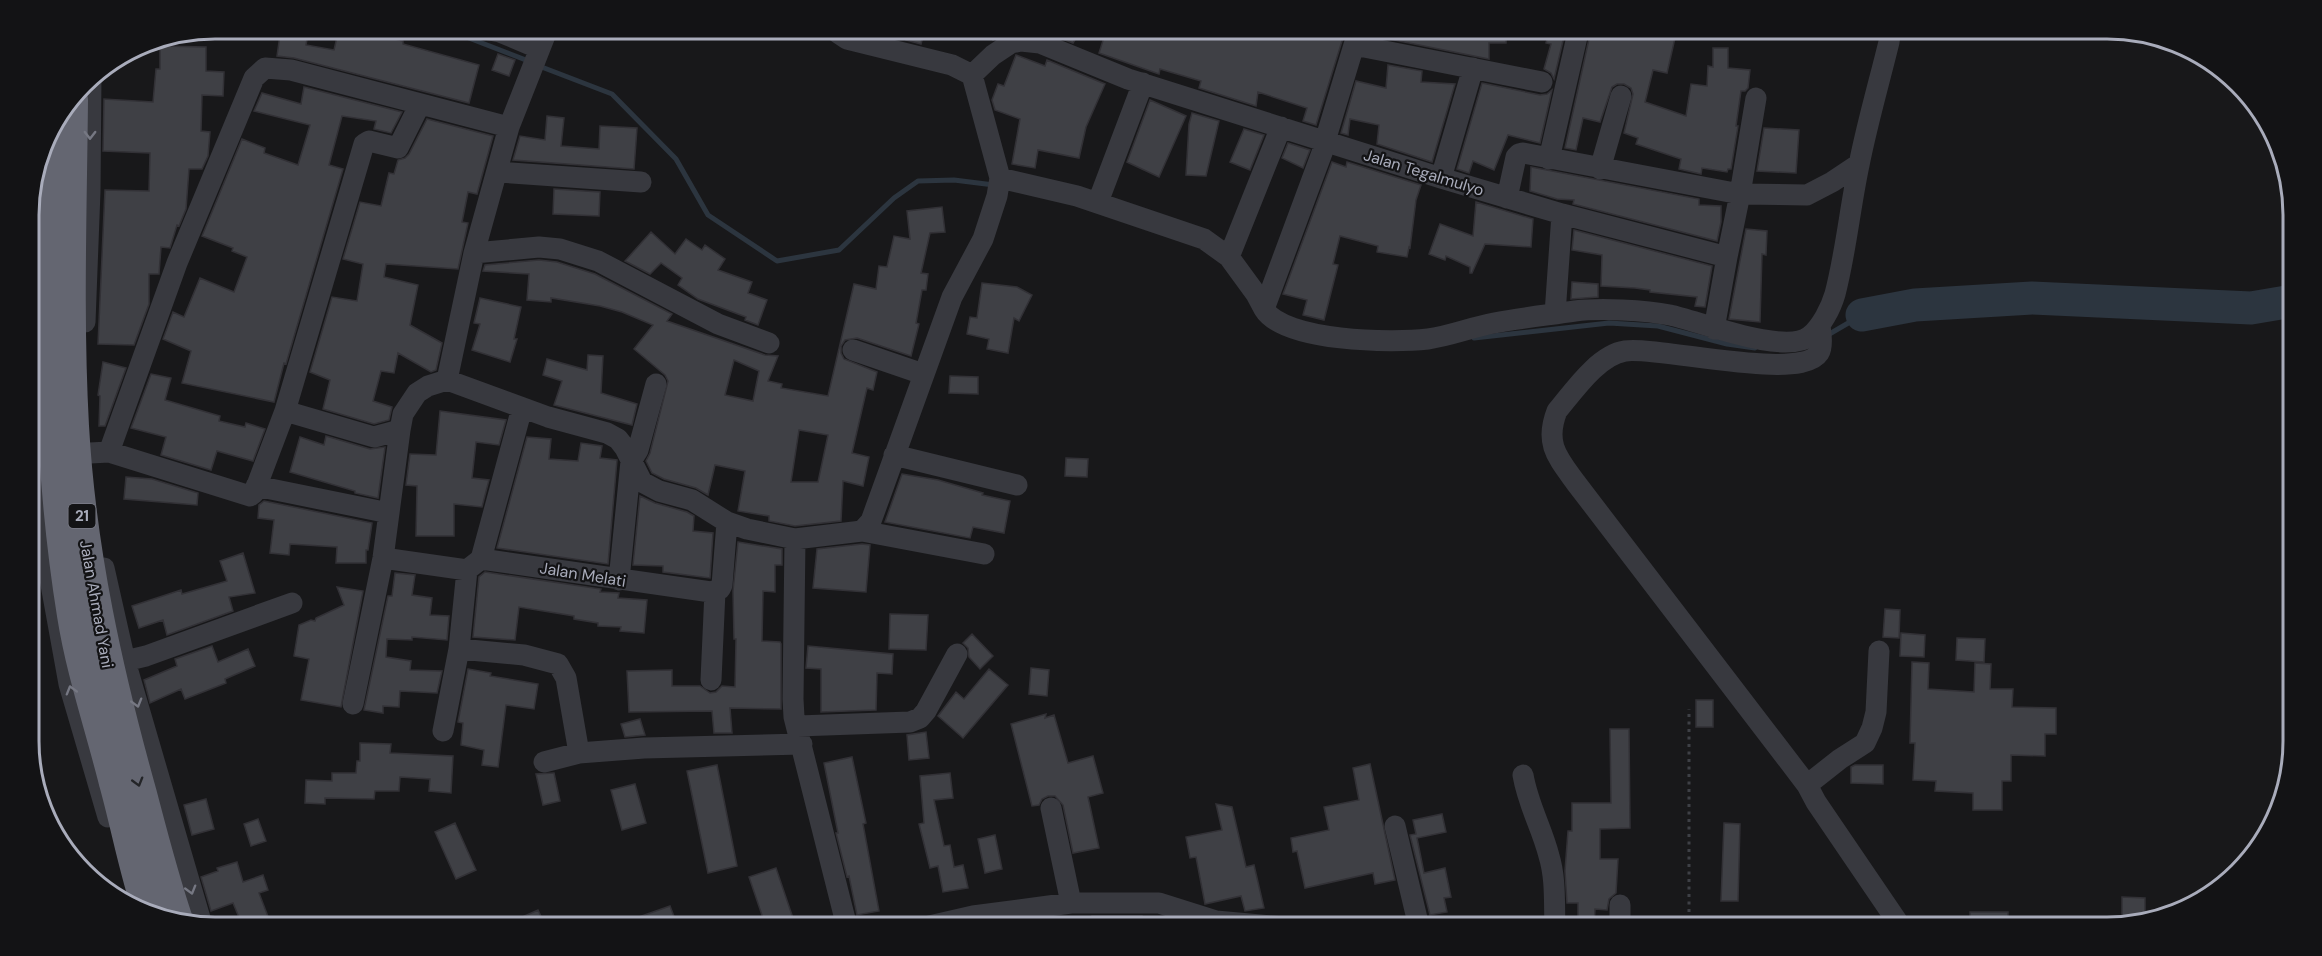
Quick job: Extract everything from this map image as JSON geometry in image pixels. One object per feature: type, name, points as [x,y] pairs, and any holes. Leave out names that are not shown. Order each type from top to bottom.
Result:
[{"type":"highway","name":"Jalan Ahmad Yani","points":[[73,112],[70,336],[74,427],[84,534],[107,662],[122,724],[176,912]]},
{"type":"highway","name":"Jalan Ahmad Yani","points":[[49,155],[48,218],[52,437],[64,559],[64,620],[114,779],[146,903]]},
{"type":"street","points":[[447,380],[474,253],[509,127],[539,47],[518,39]]},
{"type":"street","points":[[847,39],[952,65],[972,75],[999,186],[983,239],[952,297],[870,521],[862,531]]},
{"type":"street","points":[[1264,309],[1326,142],[1354,39]]},
{"type":"street","points":[[1363,39],[1473,68],[1542,82]]},
{"type":"street","points":[[1550,159],[1576,39]]},
{"type":"street","points":[[1889,39],[1859,164],[1834,296],[1820,333],[1819,354],[1808,361],[1781,364],[1704,359],[1640,350],[1623,351],[1598,365],[1577,386],[1557,411],[1551,434],[1554,453],[1575,483],[1807,785],[1816,802],[1894,917]]},
{"type":"street","name":"Jalan Tegalmulyo","points":[[972,75],[993,55],[1011,43],[1021,41],[1040,43],[1143,83],[1507,198],[1516,157],[1519,154],[1740,195],[1807,195],[1859,164]]},
{"type":"street","points":[[198,916],[125,661],[105,571],[92,484],[100,453],[254,78],[265,68],[291,70],[509,127]]},
{"type":"street","points":[[1440,178],[1473,68]]},
{"type":"street","points":[[1098,202],[1143,83]]},
{"type":"street","points":[[90,90],[90,191],[84,334],[100,453]]},
{"type":"street","points":[[1600,169],[1621,96]]},
{"type":"street","points":[[1714,329],[1756,98]]},
{"type":"street","points":[[100,453],[250,496],[254,493],[285,411],[364,144],[369,141],[398,148],[420,104]]},
{"type":"street","points":[[1229,257],[1281,127]]},
{"type":"street","points":[[498,172],[641,182]]},
{"type":"street","points":[[999,186],[1098,202],[1203,239],[1229,257],[1273,320],[1316,335],[1397,341],[1429,339],[1494,323],[1579,311],[1670,315],[1714,329],[1780,342],[1808,338],[1820,333]]},
{"type":"street","points":[[1507,198],[1727,257]]},
{"type":"street","points":[[1555,314],[1562,214]]},
{"type":"street","points":[[474,253],[539,247],[560,249],[598,261],[718,324],[769,343]]},
{"type":"street","points":[[854,350],[923,374]]},
{"type":"street","points":[[353,704],[382,558],[403,414],[417,393],[428,386],[447,380],[548,417],[607,433],[618,439],[625,447],[642,482],[659,491],[692,500],[727,522],[747,529],[795,539],[862,531],[984,554]]},
{"type":"street","points":[[619,580],[631,461],[638,450],[656,384]]},
{"type":"street","points":[[443,731],[474,564],[522,408]]},
{"type":"street","points":[[285,411],[374,437],[400,430]]},
{"type":"street","points":[[894,454],[1017,485]]},
{"type":"street","points":[[256,486],[389,513]]},
{"type":"street","points":[[39,506],[42,535],[64,620],[69,684],[132,896]]},
{"type":"street","points":[[711,680],[716,591],[722,585],[727,522]]},
{"type":"street","points":[[795,539],[797,722],[845,917]]},
{"type":"street","name":"Jalan Melati","points":[[382,558],[560,570],[708,592],[716,591]]},
{"type":"street","points":[[125,661],[146,656],[292,603]]},
{"type":"street","points":[[459,649],[524,655],[558,664],[566,678],[579,753]]},
{"type":"street","points":[[1807,785],[1865,742],[1872,728],[1876,711],[1879,651]]},
{"type":"street","points":[[544,762],[552,758],[579,753],[644,748],[797,722],[910,722],[920,718],[957,654]]},
{"type":"street","points":[[1523,775],[1529,804],[1549,853],[1554,917]]},
{"type":"street","points":[[1051,808],[1071,903]]},
{"type":"street","points":[[1395,826],[1417,917]]},
{"type":"street","points":[[999,917],[1071,903],[1159,903],[1196,917]]},
{"type":"street","points":[[1620,905],[1620,917]]},
{"type":"path","points":[[1689,709],[1689,917]]},
{"type":"building","points":[[279,39],[307,39],[306,45],[334,50],[337,39],[395,39],[403,41],[403,44],[479,65],[469,103],[294,58],[277,56]]},
{"type":"building","points":[[906,39],[922,39],[921,44]]},
{"type":"building","points":[[1063,39],[1075,39],[1073,43]]},
{"type":"building","points":[[1103,39],[1343,39],[1316,125],[1303,121],[1307,108],[1258,92],[1256,106],[1199,88],[1201,81],[1160,69],[1159,74],[1099,53]]},
{"type":"building","points":[[1389,39],[1506,39],[1506,43],[1489,43],[1489,59]]},
{"type":"building","points":[[1547,39],[1563,39],[1554,79],[1551,73],[1544,69],[1551,44],[1546,43]]},
{"type":"building","points":[[1589,39],[1675,39],[1667,73],[1653,70],[1645,102],[1686,116],[1691,84],[1707,86],[1708,66],[1713,67],[1713,48],[1728,48],[1728,68],[1750,70],[1748,88],[1741,91],[1731,169],[1727,172],[1702,168],[1701,174],[1679,169],[1681,159],[1636,144],[1638,138],[1624,133],[1633,94],[1631,88],[1624,84],[1612,87],[1600,122],[1583,118],[1576,150],[1565,148]]},
{"type":"building","points":[[160,47],[206,47],[206,71],[224,72],[223,96],[202,95],[201,131],[210,132],[208,156],[202,169],[189,169],[186,209],[179,226],[177,225],[170,248],[161,247],[159,274],[149,274],[149,304],[134,345],[98,344],[105,190],[149,191],[150,153],[103,151],[104,99],[153,102],[156,69],[160,69]]},
{"type":"building","points":[[498,54],[515,60],[509,76],[492,70]]},
{"type":"building","points":[[1016,55],[1045,66],[1047,60],[1105,84],[1086,127],[1079,158],[1038,150],[1035,168],[1012,164],[1020,119],[995,110],[992,100],[998,84],[1004,86]]},
{"type":"building","points":[[1388,65],[1422,71],[1421,82],[1455,84],[1432,162],[1377,144],[1379,125],[1350,119],[1348,135],[1341,133],[1356,81],[1386,88]]},
{"type":"building","points":[[1482,83],[1540,95],[1552,90],[1540,143],[1508,135],[1494,170],[1473,161],[1469,173],[1457,169]]},
{"type":"building","points":[[304,87],[402,112],[391,133],[374,129],[376,121],[342,116],[329,165],[343,169],[274,402],[182,383],[191,351],[163,339],[173,312],[184,317],[200,278],[234,292],[247,257],[232,251],[233,248],[202,236],[242,139],[265,148],[264,153],[298,165],[310,125],[254,111],[262,93],[301,104]]},
{"type":"building","points":[[1150,100],[1186,116],[1159,177],[1127,162]]},
{"type":"building","points":[[1192,113],[1219,121],[1206,176],[1186,175],[1189,124]]},
{"type":"building","points":[[547,116],[564,118],[561,146],[599,149],[600,126],[637,128],[634,169],[513,160],[520,136],[545,140]]},
{"type":"building","points":[[427,119],[493,136],[477,194],[468,192],[462,222],[468,223],[458,269],[386,264],[384,277],[418,285],[410,325],[442,343],[436,370],[431,372],[398,353],[394,373],[381,371],[373,401],[392,407],[389,420],[374,424],[323,409],[330,380],[310,372],[332,297],[357,301],[363,264],[343,259],[360,202],[381,206],[389,173],[394,174],[398,160],[409,154]]},
{"type":"building","points":[[1764,128],[1799,130],[1796,173],[1757,171]]},
{"type":"building","points":[[1244,129],[1264,135],[1250,170],[1230,162]]},
{"type":"building","points":[[1288,143],[1310,150],[1303,168],[1282,158]]},
{"type":"building","points":[[1332,162],[1346,167],[1347,162],[1421,185],[1416,200],[1407,257],[1377,252],[1378,246],[1340,236],[1333,264],[1338,265],[1324,320],[1303,315],[1307,300],[1283,294]]},
{"type":"building","points":[[1531,167],[1699,199],[1699,205],[1721,206],[1721,222],[1717,241],[1573,204],[1574,200],[1557,199],[1530,191]]},
{"type":"building","points":[[554,189],[600,192],[599,216],[553,214]]},
{"type":"building","points":[[1476,202],[1533,219],[1531,247],[1485,244],[1470,273],[1470,267],[1446,256],[1445,260],[1429,254],[1440,224],[1473,236]]},
{"type":"building","points":[[942,207],[945,232],[930,233],[921,273],[928,274],[926,290],[922,290],[916,323],[919,324],[911,356],[857,338],[845,340],[841,346],[844,359],[877,372],[873,390],[867,388],[852,453],[869,457],[863,486],[843,481],[841,521],[795,526],[769,521],[769,516],[738,511],[745,471],[715,465],[708,495],[696,488],[664,479],[652,473],[646,461],[668,381],[665,375],[634,349],[653,325],[600,306],[551,298],[551,302],[527,300],[529,274],[483,271],[485,265],[539,260],[557,262],[595,274],[672,314],[667,321],[765,355],[778,356],[768,381],[782,384],[781,388],[828,396],[854,284],[876,289],[879,266],[887,267],[894,236],[910,239],[907,211]],"holes":[[[734,360],[759,371],[753,401],[725,395]],[[799,430],[828,435],[818,482],[791,482]]]},
{"type":"building","points":[[1746,229],[1767,231],[1766,255],[1762,254],[1760,322],[1729,319]]},
{"type":"building","points":[[1574,230],[1712,266],[1705,307],[1695,306],[1697,297],[1650,292],[1650,290],[1635,288],[1601,286],[1602,255],[1572,250]]},
{"type":"building","points":[[651,232],[675,254],[686,239],[702,250],[705,245],[725,259],[718,270],[752,282],[748,293],[767,300],[758,325],[745,320],[746,317],[698,299],[678,285],[682,278],[661,263],[650,274],[625,261]]},
{"type":"building","points":[[1572,282],[1598,284],[1598,297],[1571,299]]},
{"type":"building","points":[[982,283],[1017,287],[1032,295],[1019,321],[1014,318],[1008,353],[987,349],[989,339],[967,334],[970,317],[977,318]]},
{"type":"building","points":[[480,298],[521,307],[514,339],[517,339],[510,362],[472,350],[480,324],[474,323]]},
{"type":"building","points":[[588,355],[603,356],[601,393],[637,404],[632,425],[554,405],[562,381],[543,375],[547,359],[587,370]]},
{"type":"building","points":[[103,362],[126,368],[105,426],[99,426],[100,396],[98,395]]},
{"type":"building","points":[[151,374],[171,378],[165,400],[220,416],[219,421],[245,427],[246,423],[265,429],[253,461],[217,451],[211,470],[161,455],[166,437],[131,428]]},
{"type":"building","points":[[950,376],[978,377],[978,394],[949,393]]},
{"type":"building","points":[[440,411],[506,420],[499,445],[476,442],[472,478],[489,480],[482,507],[454,504],[454,536],[416,536],[417,486],[406,485],[410,454],[436,455]]},
{"type":"building","points":[[326,436],[370,449],[385,447],[378,498],[290,472],[300,437],[324,445]]},
{"type":"building","points":[[527,437],[551,439],[549,459],[578,461],[581,443],[602,446],[600,458],[617,460],[608,564],[497,548]]},
{"type":"building","points":[[1066,458],[1088,459],[1087,477],[1065,476]]},
{"type":"building","points":[[902,474],[938,480],[983,493],[982,495],[1010,501],[1004,533],[973,527],[970,538],[885,522]]},
{"type":"building","points":[[126,477],[152,479],[198,493],[197,505],[124,499]]},
{"type":"building","points":[[640,496],[694,516],[693,531],[713,533],[710,578],[663,572],[663,566],[633,565]]},
{"type":"building","points":[[264,501],[372,523],[368,550],[366,550],[366,563],[336,563],[337,547],[290,544],[289,555],[270,553],[274,520],[258,518],[259,505]]},
{"type":"building","points":[[738,542],[782,549],[782,565],[775,565],[775,592],[763,591],[762,641],[780,642],[781,644],[781,709],[730,708],[732,733],[714,733],[712,711],[629,712],[627,671],[672,670],[672,686],[700,686],[710,693],[716,692],[722,686],[735,687],[736,639],[734,639],[733,591]]},
{"type":"building","points":[[870,545],[866,592],[813,588],[817,549]]},
{"type":"building","points":[[243,553],[255,593],[229,597],[233,611],[167,635],[163,620],[139,628],[132,606],[181,590],[182,594],[227,581],[220,561]]},
{"type":"building","points":[[485,572],[601,589],[600,592],[619,593],[618,598],[647,600],[644,633],[620,631],[621,627],[598,626],[598,623],[574,619],[574,616],[519,607],[515,640],[473,637],[479,577]]},
{"type":"building","points":[[395,573],[415,575],[412,595],[432,598],[430,615],[449,616],[447,640],[412,637],[412,640],[387,639],[386,657],[411,661],[410,670],[442,671],[437,693],[400,691],[399,707],[383,706],[383,713],[364,710],[388,596],[392,596]]},
{"type":"building","points":[[337,587],[363,591],[341,707],[301,700],[309,659],[294,656],[299,625],[311,620],[315,621],[316,618],[344,605]]},
{"type":"building","points":[[1885,609],[1900,610],[1899,638],[1883,637]]},
{"type":"building","points":[[890,614],[928,615],[926,650],[889,649]]},
{"type":"building","points":[[1901,633],[1925,635],[1924,657],[1900,656]]},
{"type":"building","points":[[972,634],[993,656],[980,669],[969,657],[968,648],[963,643]]},
{"type":"building","points":[[1957,638],[1985,639],[1984,662],[1956,660]]},
{"type":"building","points":[[212,646],[218,662],[248,649],[255,666],[225,679],[226,683],[185,699],[181,689],[150,703],[144,680],[177,666],[175,659]]},
{"type":"building","points":[[808,646],[893,654],[892,674],[877,673],[876,710],[821,712],[821,669],[806,668]]},
{"type":"building","points":[[1912,662],[1929,663],[1928,689],[1974,692],[1975,663],[1991,664],[1990,689],[2013,689],[2012,707],[2056,708],[2056,734],[2045,734],[2045,756],[2011,755],[2011,781],[2002,781],[2002,810],[1973,810],[1973,793],[1935,791],[1936,781],[1913,780],[1915,743],[1910,743]]},
{"type":"building","points":[[1031,668],[1049,670],[1047,696],[1029,694]]},
{"type":"building","points":[[468,669],[491,673],[490,676],[538,684],[534,709],[506,705],[498,767],[482,765],[484,750],[461,745],[463,723],[458,722]]},
{"type":"building","points":[[989,669],[1008,685],[963,738],[938,716],[956,692],[964,699]]},
{"type":"building","points":[[1696,700],[1713,700],[1713,727],[1696,727]]},
{"type":"building","points":[[1046,714],[1045,718],[1054,715],[1068,763],[1093,756],[1103,793],[1088,797],[1099,848],[1073,853],[1063,805],[1055,796],[1048,796],[1042,799],[1039,805],[1032,806],[1011,724]]},
{"type":"building","points":[[640,719],[645,735],[625,737],[621,724]]},
{"type":"building","points":[[1610,729],[1629,729],[1630,828],[1600,829],[1600,859],[1618,859],[1616,893],[1609,899],[1607,910],[1595,909],[1595,917],[1578,917],[1578,903],[1567,903],[1565,871],[1568,831],[1572,831],[1572,803],[1611,803]]},
{"type":"building","points":[[926,732],[929,758],[909,760],[907,735]]},
{"type":"building","points":[[360,743],[391,744],[390,753],[453,756],[451,793],[429,791],[430,779],[400,777],[399,791],[375,791],[374,799],[325,798],[325,804],[305,803],[306,780],[332,781],[332,773],[356,773],[357,761],[360,761]]},
{"type":"building","points":[[852,757],[866,823],[863,824],[879,911],[857,915],[849,876],[847,877],[836,833],[838,833],[824,763]]},
{"type":"building","points":[[1370,764],[1395,880],[1375,884],[1373,873],[1305,888],[1297,851],[1293,852],[1291,838],[1329,830],[1324,807],[1359,800],[1353,768]]},
{"type":"building","points":[[717,765],[737,866],[708,873],[687,771]]},
{"type":"building","points":[[1883,765],[1883,784],[1851,783],[1851,767]]},
{"type":"building","points":[[554,773],[560,801],[543,805],[536,774]]},
{"type":"building","points":[[950,773],[953,798],[934,800],[944,846],[950,845],[954,867],[963,865],[968,888],[943,892],[938,866],[930,868],[919,824],[924,823],[920,776]]},
{"type":"building","points":[[635,784],[646,823],[622,830],[611,790]]},
{"type":"building","points":[[206,799],[214,829],[192,835],[184,805]]},
{"type":"building","points":[[1216,804],[1232,807],[1246,867],[1254,865],[1264,908],[1245,911],[1241,896],[1205,904],[1196,857],[1190,858],[1186,837],[1222,830]]},
{"type":"building","points":[[1442,814],[1446,832],[1417,838],[1424,873],[1445,868],[1451,897],[1444,898],[1447,912],[1430,915],[1410,835],[1416,834],[1413,820]]},
{"type":"building","points":[[258,819],[266,841],[251,846],[244,824]]},
{"type":"building","points":[[455,823],[476,870],[456,879],[435,832]]},
{"type":"building","points":[[1724,823],[1740,824],[1738,901],[1721,901]]},
{"type":"building","points":[[995,835],[1002,869],[985,873],[978,839]]},
{"type":"building","points":[[237,862],[243,882],[263,875],[268,890],[259,893],[268,917],[239,917],[233,903],[211,911],[201,877],[218,871],[217,868]]},
{"type":"building","points":[[776,868],[793,917],[763,917],[749,877]]},
{"type":"building","points":[[2122,897],[2145,898],[2145,913],[2122,917]]},
{"type":"building","points":[[670,906],[674,917],[639,917]]},
{"type":"building","points":[[538,910],[541,917],[522,917]]},
{"type":"building","points":[[1970,912],[2008,912],[2008,917],[1970,917]]},
{"type":"building","points":[[1092,916],[1142,916],[1142,917]]},
{"type":"waterway","points":[[471,39],[531,62]]},
{"type":"waterway","points":[[539,66],[612,94],[676,159],[708,215],[777,261],[839,250],[894,198],[918,181],[954,180],[994,185]]},
{"type":"waterway","points":[[1862,315],[1915,305],[2032,298],[2251,308],[2283,303]]},
{"type":"waterway","points":[[1826,336],[1862,315]]},
{"type":"waterway","points":[[1474,338],[1609,323],[1658,326],[1727,344],[1755,348]]}]
